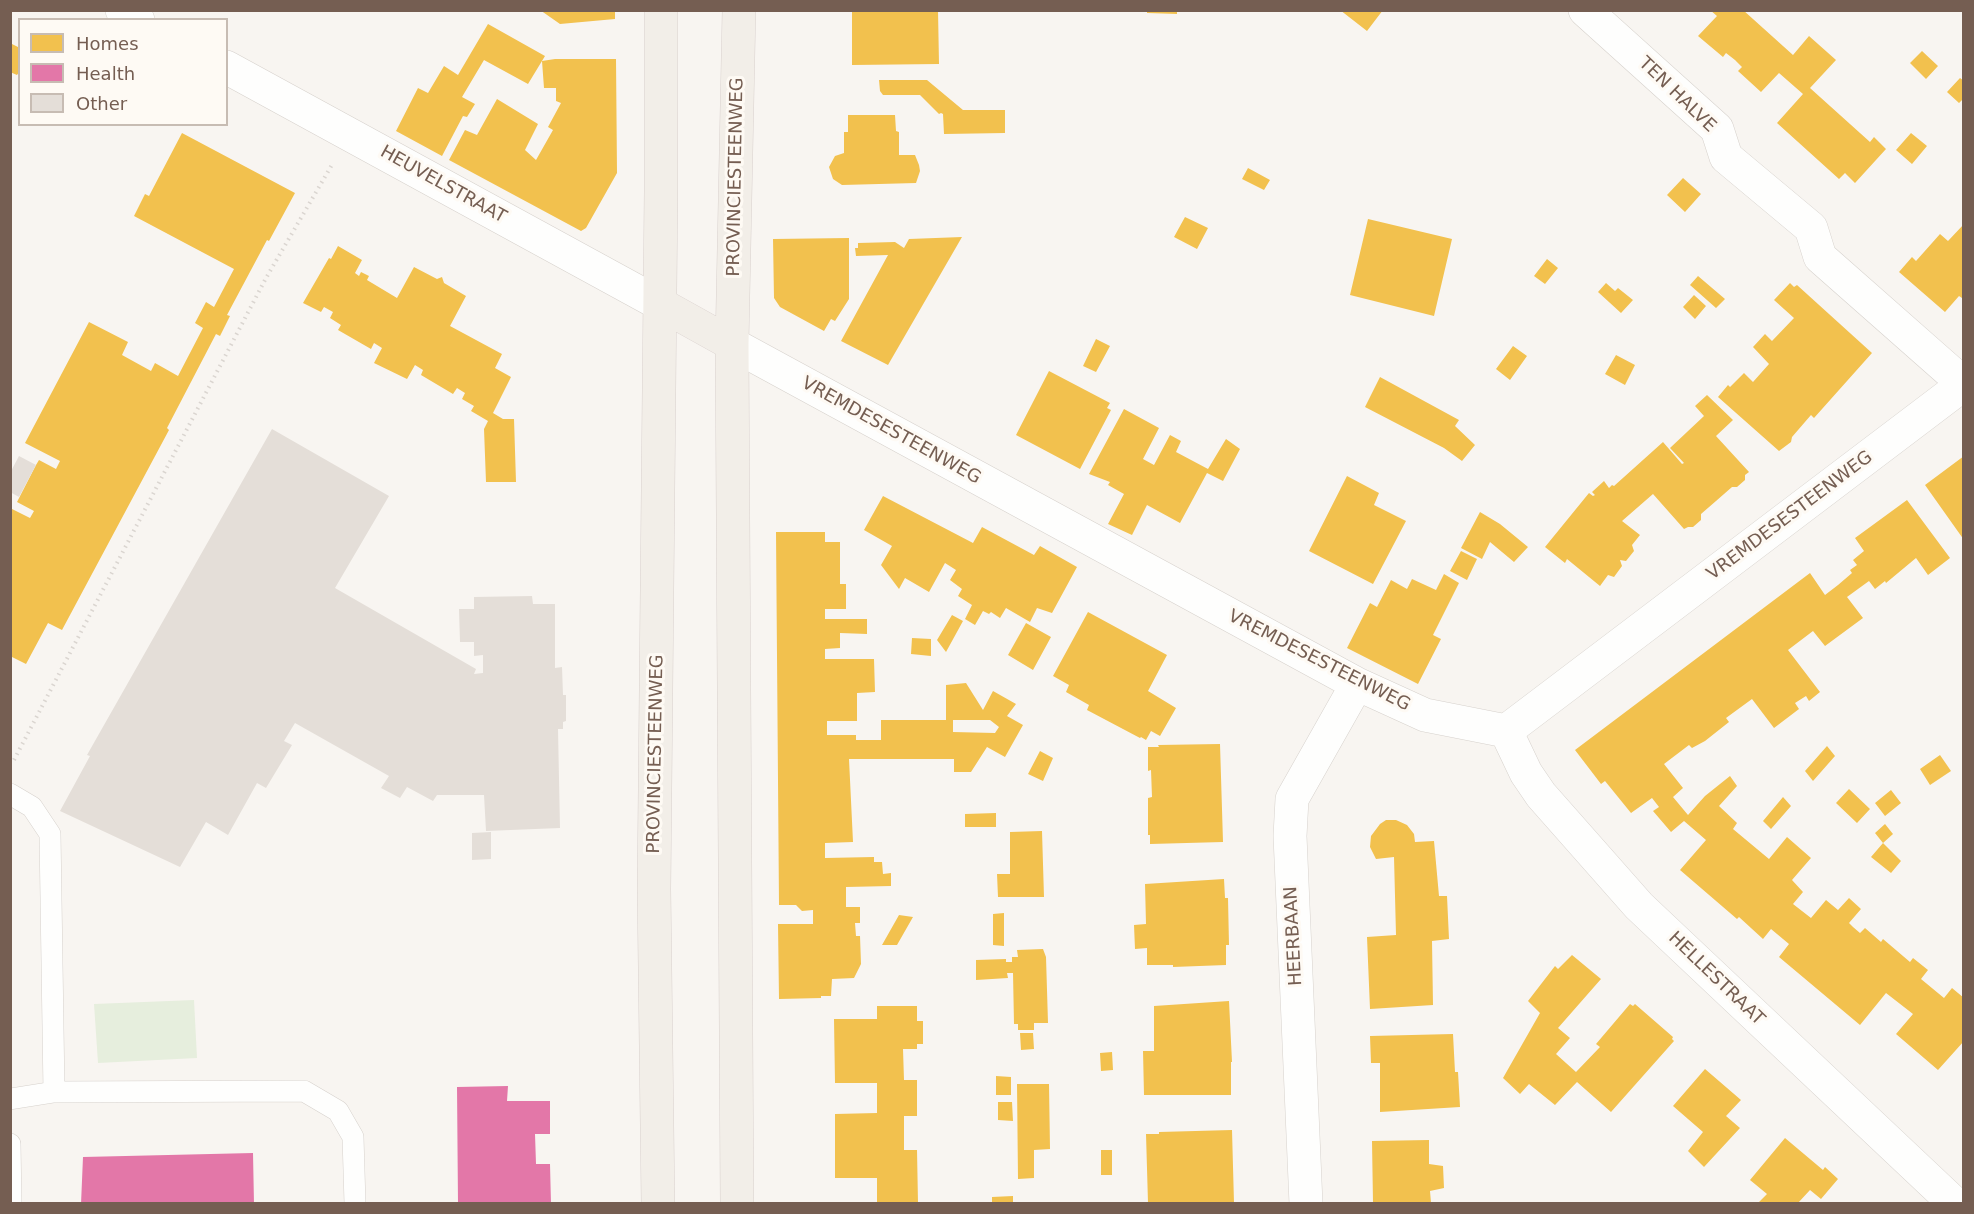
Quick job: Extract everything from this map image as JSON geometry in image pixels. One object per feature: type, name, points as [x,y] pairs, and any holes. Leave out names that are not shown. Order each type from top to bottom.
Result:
[{"type":"main road","name":"PROVINCIESTEENWEG","points":[[658,1203],[654,877],[661,10]]},
{"type":"main road","name":"PROVINCIESTEENWEG","points":[[737,1203],[732,344],[739,10]]},
{"type":"main road","points":[[660,304],[732,344]]},
{"type":"street","points":[[122,10],[135,18]]},
{"type":"street","name":"TEN HALVE","points":[[1585,10],[1717,129],[1726,157],[1811,228],[1820,257],[1964,384]]},
{"type":"street","name":"HEUVELSTRAAT","points":[[228,68],[660,304]]},
{"type":"street","name":"VREMDESESTEENWEG","points":[[732,344],[1357,684],[1425,716],[1506,731],[1964,384]]},
{"type":"street","name":"HEERBAAN","points":[[1306,1203],[1290,836],[1292,799],[1357,684]]},
{"type":"street","name":"HELLESTRAAT","points":[[1506,731],[1526,773],[1541,795],[1639,906],[1955,1203]]},
{"type":"lane","points":[[10,794],[32,807],[50,834],[54,1092]]},
{"type":"lane","points":[[10,1099],[54,1092],[304,1091],[338,1112],[353,1137],[355,1203]]},
{"type":"lane","points":[[10,1144],[11,1203]]},
{"type":"path","points":[[10,766],[266,278],[350,134]]},
{"type":"green space","points":[[194,1000],[197,1058],[98,1063],[94,1004]]},
{"type":"building: Homes","points":[[540,10],[615,10],[615,19],[560,24]]},
{"type":"building: Homes","points":[[852,10],[938,10],[939,64],[852,65]]},
{"type":"building: Homes","points":[[1147,10],[1177,10],[1177,14],[1147,13]]},
{"type":"building: Homes","points":[[1340,10],[1383,10],[1367,31]]},
{"type":"building: Homes","points":[[1710,10],[1743,10],[1793,55],[1809,36],[1836,60],[1810,88],[1870,142],[1874,137],[1886,149],[1855,183],[1845,173],[1839,179],[1777,123],[1803,94],[1779,73],[1761,92],[1738,71],[1742,67],[1735,60],[1726,53],[1723,57],[1698,36],[1717,16]]},
{"type":"building: Homes","points":[[488,24],[545,56],[528,84],[484,60],[462,97],[475,104],[467,117],[463,116],[442,156],[396,131],[418,88],[428,93],[444,66],[458,75]]},
{"type":"building: Homes","points":[[10,43],[18,47],[18,74],[10,72]]},
{"type":"building: Homes","points":[[1922,51],[1938,66],[1926,79],[1910,63]]},
{"type":"building: Homes","points":[[616,59],[617,173],[586,228],[581,231],[449,160],[465,130],[477,135],[497,99],[538,124],[525,150],[536,160],[553,130],[548,127],[561,103],[556,101],[556,88],[544,88],[542,61]]},
{"type":"building: Homes","points":[[1960,78],[1964,81],[1964,98],[1959,103],[1947,92]]},
{"type":"building: Homes","points":[[879,80],[927,80],[963,110],[1005,110],[1005,133],[944,134],[943,114],[939,114],[920,95],[883,95],[880,91]]},
{"type":"building: Homes","points":[[848,115],[895,115],[896,131],[899,132],[899,155],[915,155],[919,165],[920,171],[916,183],[842,185],[833,179],[829,167],[835,156],[844,153],[844,132],[848,132]]},
{"type":"building: Homes","points":[[182,133],[295,193],[227,315],[230,316],[220,336],[216,334],[167,428],[169,430],[62,630],[48,623],[26,664],[10,656],[10,508],[30,518],[34,511],[17,502],[36,465],[39,460],[56,469],[60,461],[25,443],[89,322],[128,342],[122,355],[151,371],[155,363],[178,376],[203,328],[195,323],[206,302],[214,307],[234,269],[134,216],[145,194],[149,196]]},
{"type":"building: Homes","points":[[1911,133],[1927,146],[1912,164],[1896,150]]},
{"type":"building: Homes","points":[[1248,168],[1270,180],[1264,190],[1242,179]]},
{"type":"building: Homes","points":[[1683,178],[1701,194],[1685,212],[1667,195]]},
{"type":"building: Homes","points":[[1185,217],[1208,228],[1197,249],[1174,237]]},
{"type":"building: Homes","points":[[1368,219],[1452,239],[1434,316],[1350,295]]},
{"type":"building: Homes","points":[[1964,224],[1964,296],[1962,298],[1959,296],[1945,312],[1899,272],[1912,257],[1916,261],[1940,234],[1948,241]]},
{"type":"building: Homes","points":[[962,237],[888,365],[841,341],[888,255],[856,256],[855,248],[858,248],[858,243],[895,242],[904,248],[909,239]]},
{"type":"building: Homes","points":[[849,238],[849,299],[835,321],[831,319],[824,331],[780,307],[774,298],[773,239]]},
{"type":"building: Homes","points":[[338,246],[362,260],[355,273],[359,276],[361,272],[369,276],[367,280],[397,298],[414,267],[437,279],[442,277],[444,283],[466,296],[450,326],[502,354],[495,368],[511,377],[493,413],[503,419],[514,419],[516,482],[486,482],[484,429],[488,421],[471,411],[474,406],[462,399],[465,393],[457,388],[453,394],[421,375],[423,370],[415,365],[407,379],[374,363],[382,348],[374,343],[371,349],[338,330],[341,325],[330,318],[333,312],[324,307],[321,312],[303,303]]},
{"type":"building: Homes","points":[[1547,259],[1558,268],[1545,284],[1534,276]]},
{"type":"building: Homes","points":[[1698,276],[1725,299],[1716,308],[1690,285]]},
{"type":"building: Homes","points":[[1606,283],[1615,291],[1618,288],[1633,300],[1621,313],[1598,292]]},
{"type":"building: Homes","points":[[1790,283],[1794,287],[1797,285],[1872,353],[1814,418],[1811,415],[1792,437],[1791,442],[1779,451],[1718,397],[1728,385],[1730,387],[1744,373],[1753,382],[1769,364],[1753,347],[1765,334],[1772,341],[1794,318],[1774,300]]},
{"type":"building: Homes","points":[[1694,295],[1706,306],[1695,319],[1683,307]]},
{"type":"building: Homes","points":[[1096,339],[1110,346],[1096,372],[1083,366]]},
{"type":"building: Homes","points":[[1513,346],[1527,356],[1510,380],[1496,369]]},
{"type":"building: Homes","points":[[1616,355],[1635,365],[1625,385],[1605,374]]},
{"type":"building: Homes","points":[[1049,371],[1110,403],[1107,408],[1111,410],[1080,469],[1016,435]]},
{"type":"building: Homes","points":[[1380,377],[1459,420],[1455,426],[1475,445],[1462,461],[1444,448],[1365,407]]},
{"type":"building: Homes","points":[[1707,395],[1733,420],[1716,436],[1749,472],[1745,475],[1745,480],[1737,487],[1732,487],[1701,514],[1701,520],[1693,527],[1684,529],[1653,494],[1622,521],[1640,535],[1632,545],[1634,551],[1626,561],[1620,560],[1622,566],[1614,577],[1608,575],[1600,586],[1567,559],[1565,563],[1545,547],[1589,493],[1595,495],[1592,492],[1604,481],[1609,488],[1614,486],[1663,442],[1682,464],[1684,463],[1670,448],[1704,416],[1695,406]]},
{"type":"building: Homes","points":[[1124,409],[1159,428],[1143,459],[1154,465],[1170,435],[1181,441],[1176,452],[1208,469],[1226,439],[1240,449],[1223,481],[1207,473],[1180,523],[1147,505],[1132,535],[1108,524],[1124,494],[1108,485],[1110,482],[1089,474]]},
{"type":"building: Homes","points":[[1964,456],[1964,540],[1925,485]]},
{"type":"building: Homes","points":[[1347,476],[1379,493],[1374,505],[1406,521],[1373,584],[1309,551]]},
{"type":"building: Homes","points":[[883,496],[973,543],[982,527],[1034,555],[1040,546],[1077,567],[1052,613],[1037,608],[1030,622],[1006,608],[1000,618],[991,612],[989,614],[983,611],[975,625],[965,619],[972,605],[958,596],[962,589],[950,580],[956,570],[945,563],[929,592],[905,578],[899,589],[881,565],[892,546],[864,530]]},
{"type":"building: Homes","points":[[1907,500],[1950,558],[1928,575],[1916,558],[1886,583],[1885,581],[1875,589],[1869,581],[1847,597],[1863,618],[1825,646],[1813,631],[1788,650],[1820,692],[1809,701],[1806,696],[1795,703],[1799,709],[1774,728],[1752,699],[1726,718],[1729,722],[1705,741],[1692,748],[1689,745],[1664,764],[1683,788],[1673,797],[1688,815],[1705,796],[1730,776],[1737,786],[1719,806],[1737,823],[1733,829],[1769,859],[1787,837],[1811,858],[1792,880],[1803,892],[1793,904],[1811,918],[1826,900],[1838,910],[1849,898],[1861,909],[1849,923],[1853,927],[1860,933],[1865,928],[1881,942],[1883,939],[1910,962],[1913,958],[1928,970],[1921,979],[1944,998],[1952,988],[1964,998],[1964,1041],[1938,1070],[1896,1034],[1913,1014],[1886,993],[1860,1025],[1779,957],[1789,944],[1771,929],[1763,939],[1680,870],[1706,840],[1684,821],[1671,832],[1653,811],[1659,807],[1652,798],[1631,813],[1605,781],[1601,784],[1575,750],[1810,573],[1825,595],[1852,573],[1850,570],[1857,565],[1853,560],[1864,551],[1855,538]]},
{"type":"building: Homes","points":[[1480,512],[1500,524],[1528,547],[1514,562],[1490,542],[1482,559],[1461,548]]},
{"type":"building: Homes","points":[[776,532],[825,532],[825,542],[840,542],[840,584],[846,584],[846,609],[825,609],[825,619],[867,619],[867,634],[840,633],[840,648],[825,649],[825,659],[874,659],[875,692],[857,693],[857,721],[827,721],[827,735],[856,735],[856,740],[881,740],[881,720],[946,720],[946,685],[966,683],[983,710],[993,691],[1016,704],[1007,716],[1023,725],[1005,757],[987,747],[971,772],[954,772],[954,759],[849,759],[853,842],[825,843],[825,858],[874,857],[874,862],[882,862],[883,874],[891,873],[891,886],[846,887],[846,907],[860,907],[860,923],[855,923],[856,936],[860,936],[861,964],[854,978],[832,979],[831,996],[779,999],[778,924],[813,924],[813,910],[802,911],[796,905],[779,905]],"holes":[[[953,720],[990,720],[999,727],[995,733],[953,732]]]},
{"type":"building: Homes","points":[[1461,551],[1477,559],[1467,580],[1450,571]]},
{"type":"building: Homes","points":[[1444,574],[1459,583],[1433,635],[1441,639],[1418,684],[1347,648],[1370,603],[1377,607],[1391,580],[1407,589],[1412,579],[1436,590]]},
{"type":"building: Homes","points":[[1088,612],[1167,655],[1148,691],[1176,708],[1160,736],[1151,731],[1146,740],[1140,738],[1087,710],[1089,705],[1066,692],[1069,685],[1053,676]]},
{"type":"building: Homes","points":[[952,615],[963,621],[946,652],[937,640]]},
{"type":"building: Homes","points":[[1026,623],[1051,637],[1033,670],[1008,655]]},
{"type":"building: Homes","points":[[912,638],[931,639],[931,656],[911,654]]},
{"type":"building: Homes","points":[[1220,744],[1223,842],[1150,844],[1148,798],[1152,797],[1151,770],[1148,771],[1148,747]]},
{"type":"building: Homes","points":[[1827,746],[1835,756],[1813,781],[1805,771]]},
{"type":"building: Homes","points":[[1040,751],[1053,758],[1043,781],[1028,774]]},
{"type":"building: Homes","points":[[1940,755],[1951,771],[1930,785],[1920,769]]},
{"type":"building: Homes","points":[[1849,789],[1870,809],[1857,823],[1836,803]]},
{"type":"building: Homes","points":[[1891,790],[1901,803],[1885,816],[1875,803]]},
{"type":"building: Homes","points":[[1783,797],[1791,806],[1771,829],[1763,821]]},
{"type":"building: Homes","points":[[996,813],[996,827],[965,827],[965,814]]},
{"type":"building: Homes","points":[[1386,820],[1396,820],[1407,825],[1414,834],[1415,842],[1434,841],[1439,896],[1447,896],[1449,939],[1432,941],[1433,1005],[1370,1009],[1367,937],[1396,935],[1394,857],[1376,859],[1370,847],[1371,836]]},
{"type":"building: Homes","points":[[1885,824],[1893,834],[1883,843],[1875,833]]},
{"type":"building: Homes","points":[[1042,831],[1044,897],[998,897],[997,874],[1010,874],[1010,832]]},
{"type":"building: Homes","points":[[1883,843],[1901,861],[1891,873],[1871,857]]},
{"type":"building: Homes","points":[[1224,879],[1225,898],[1228,898],[1229,945],[1226,945],[1226,965],[1173,967],[1173,965],[1147,965],[1147,948],[1135,949],[1134,925],[1146,924],[1145,884]]},
{"type":"building: Homes","points":[[1004,913],[1004,946],[993,945],[993,914]]},
{"type":"building: Homes","points":[[899,915],[913,917],[897,945],[882,945]]},
{"type":"building: Homes","points":[[1043,949],[1046,957],[1048,1023],[1034,1023],[1034,1030],[1018,1030],[1018,1024],[1014,1024],[1013,973],[1007,973],[1008,978],[976,980],[976,960],[1006,959],[1006,962],[1012,962],[1012,957],[1018,957],[1017,950]]},
{"type":"building: Homes","points":[[1572,955],[1601,979],[1558,1028],[1570,1038],[1556,1054],[1576,1072],[1600,1047],[1596,1044],[1630,1004],[1633,1006],[1635,1004],[1673,1037],[1674,1041],[1611,1112],[1577,1082],[1555,1105],[1529,1084],[1520,1094],[1503,1078],[1540,1013],[1528,1001],[1555,966],[1558,969]]},
{"type":"building: Homes","points":[[1229,1001],[1231,1095],[1144,1095],[1143,1051],[1154,1051],[1154,1006]]},
{"type":"building: Homes","points":[[877,1006],[917,1006],[917,1021],[923,1021],[923,1044],[917,1044],[917,1049],[903,1049],[904,1080],[917,1080],[917,1116],[904,1116],[904,1150],[917,1150],[918,1203],[877,1203],[877,1178],[835,1178],[835,1114],[877,1113],[877,1083],[835,1083],[834,1019],[877,1019]]},
{"type":"building: Homes","points":[[1020,1033],[1033,1033],[1034,1049],[1021,1050]]},
{"type":"building: Homes","points":[[1453,1034],[1460,1107],[1380,1112],[1380,1063],[1371,1063],[1370,1036]]},
{"type":"building: Homes","points":[[1112,1052],[1113,1070],[1101,1071],[1100,1053]]},
{"type":"building: Homes","points":[[1705,1069],[1741,1100],[1726,1116],[1740,1128],[1704,1167],[1688,1151],[1703,1132],[1673,1106]]},
{"type":"building: Homes","points":[[996,1076],[1011,1077],[1011,1095],[996,1095]]},
{"type":"building: Homes","points":[[1017,1084],[1049,1084],[1050,1149],[1034,1150],[1034,1178],[1018,1179]]},
{"type":"building: Homes","points":[[998,1102],[1012,1102],[1013,1121],[998,1120]]},
{"type":"building: Homes","points":[[1232,1130],[1234,1203],[1148,1203],[1146,1134]]},
{"type":"building: Homes","points":[[1785,1138],[1823,1170],[1825,1167],[1838,1179],[1821,1199],[1810,1190],[1798,1203],[1758,1203],[1767,1194],[1750,1180]]},
{"type":"building: Homes","points":[[1429,1140],[1429,1164],[1443,1166],[1444,1188],[1430,1191],[1431,1203],[1373,1203],[1372,1141]]},
{"type":"building: Homes","points":[[1101,1150],[1112,1150],[1112,1175],[1101,1175]]},
{"type":"building: Homes","points":[[1013,1196],[1013,1203],[992,1203],[992,1197]]},
{"type":"building: Health","points":[[508,1086],[507,1101],[550,1101],[550,1134],[535,1134],[536,1164],[550,1164],[551,1204],[458,1204],[457,1087]]},
{"type":"building: Health","points":[[253,1153],[254,1204],[81,1204],[83,1157]]},
{"type":"building: Other","points":[[272,429],[389,496],[335,588],[476,669],[474,674],[483,673],[483,655],[474,656],[474,642],[460,642],[459,609],[474,609],[474,597],[532,596],[533,604],[555,604],[555,668],[562,667],[563,695],[566,695],[566,721],[563,722],[563,729],[558,729],[560,828],[486,831],[484,795],[437,795],[433,801],[407,787],[400,798],[381,788],[389,776],[295,723],[284,741],[292,745],[266,788],[257,783],[228,835],[206,822],[180,867],[60,811],[90,756],[87,755]]},
{"type":"building: Other","points":[[19,456],[36,465],[19,497],[10,492],[10,473]]},
{"type":"building: Other","points":[[491,832],[491,859],[472,860],[472,833]]}]
